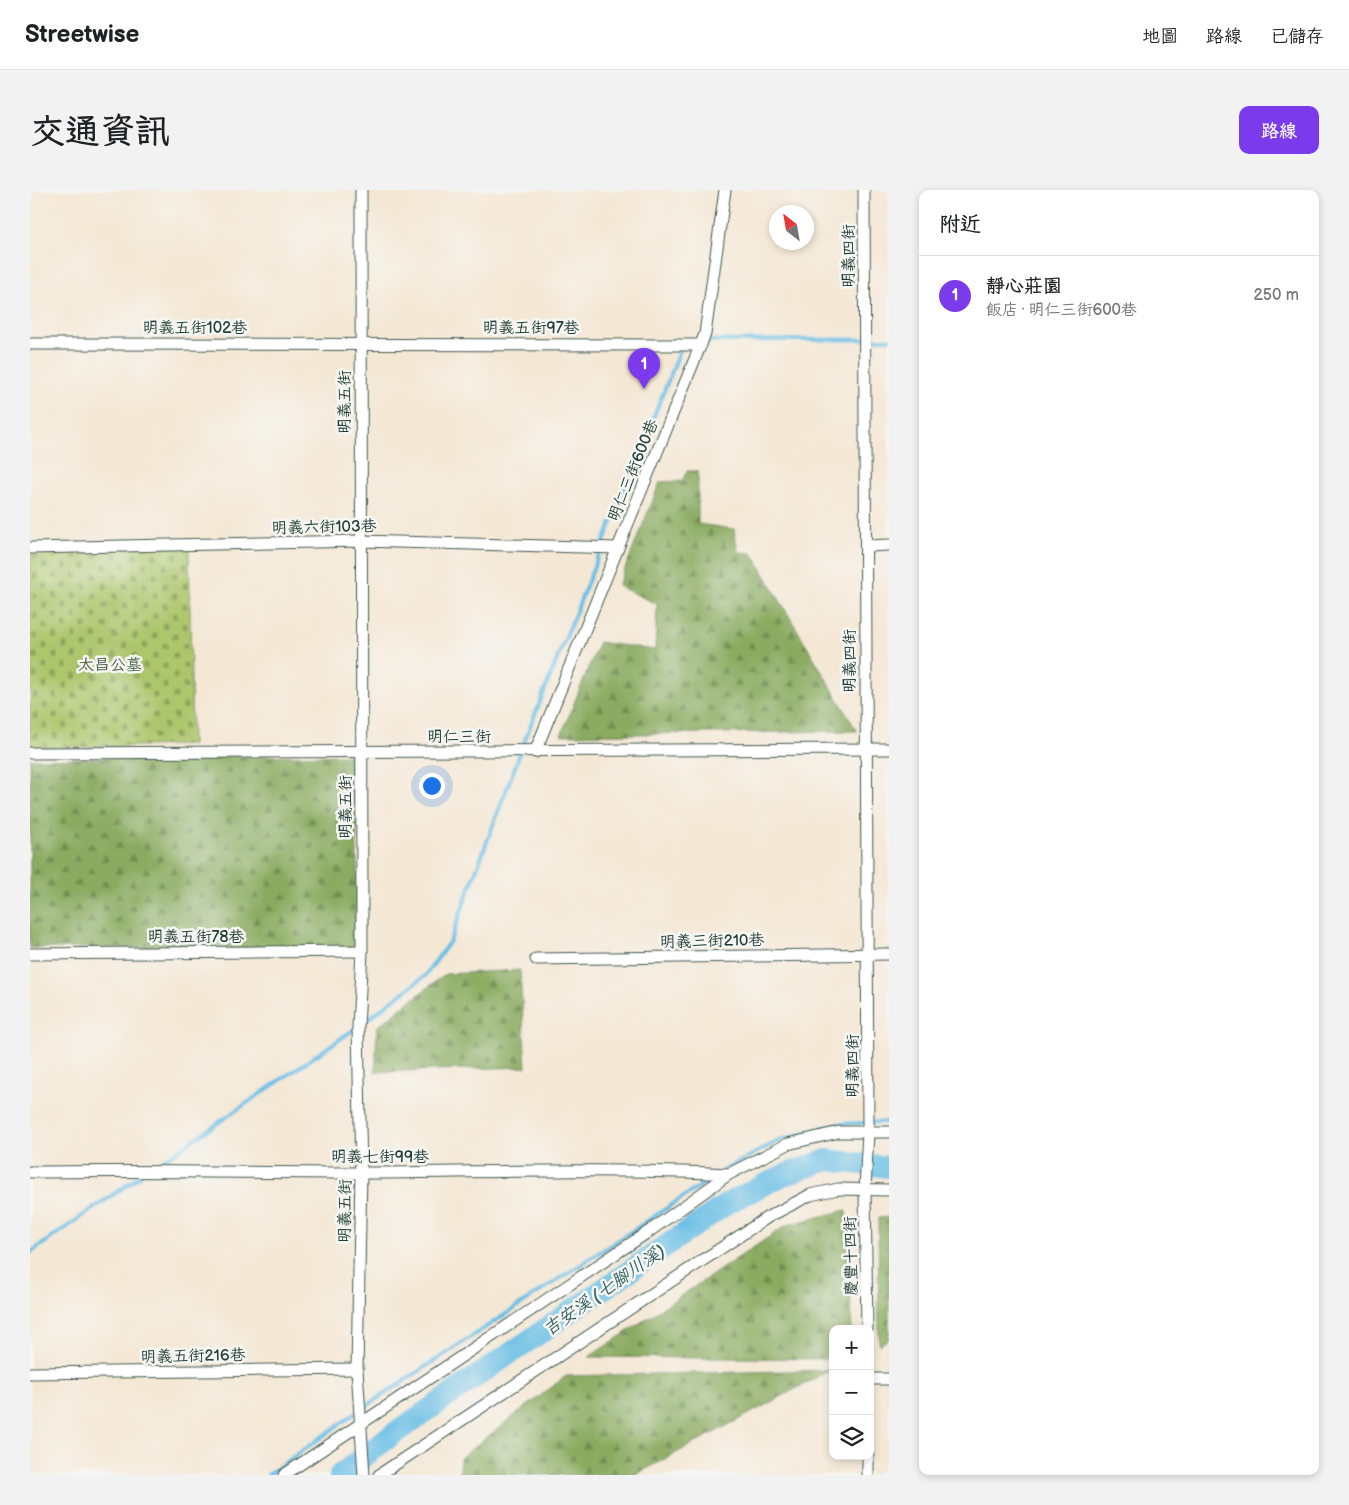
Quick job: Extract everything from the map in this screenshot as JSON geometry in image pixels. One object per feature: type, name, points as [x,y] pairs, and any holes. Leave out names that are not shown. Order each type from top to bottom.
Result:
[{"type":"street","name":"明義五街","points":[[361,190],[362,951],[358,1026],[361,1173],[357,1369],[364,1475]]},
{"type":"street","name":"明仁三街600巷","points":[[526,752],[618,548],[705,334],[725,190]]},
{"type":"street","name":"明義四街","points":[[864,190],[867,954],[867,1137],[865,1187]]},
{"type":"street","name":"明義五街102巷","points":[[30,344],[360,343]]},
{"type":"street","name":"明義五街97巷","points":[[360,343],[701,345]]},
{"type":"street","name":"明義六街103巷","points":[[30,548],[360,542],[618,548]]},
{"type":"street","points":[[866,546],[889,545]]},
{"type":"street","name":"明仁三街","points":[[30,754],[889,749]]},
{"type":"street","name":"明義五街78巷","points":[[30,954],[362,951]]},
{"type":"street","name":"明義三街210巷","points":[[536,959],[889,954]]},
{"type":"street","points":[[284,1475],[651,1230],[729,1174],[788,1144],[839,1132],[867,1137],[889,1132]]},
{"type":"street","name":"明義七街99巷","points":[[30,1172],[149,1170],[361,1173],[668,1171],[729,1174]]},
{"type":"street","points":[[379,1475],[768,1217],[810,1196],[838,1189],[865,1187],[889,1190]]},
{"type":"street","name":"慶豐十四街","points":[[865,1187],[867,1325]]},
{"type":"street","name":"明義五街216巷","points":[[30,1372],[357,1369]]},
{"type":"street","points":[[874,1379],[889,1379]]},
{"type":"street","points":[[868,1460],[868,1475]]},
{"type":"green space","points":[[687,471],[698,471],[698,524],[734,529],[738,552],[752,553],[857,731],[561,735],[599,642],[655,650],[657,604],[618,586],[660,482],[682,481]]},
{"type":"green space","name":"太昌公墓","points":[[189,544],[192,745],[30,748],[30,545]]},
{"type":"green space","points":[[356,755],[358,948],[30,948],[30,759]]},
{"type":"green space","points":[[520,970],[526,1067],[375,1072],[377,1027],[445,974]]},
{"type":"green space","points":[[846,1210],[852,1325],[829,1325],[829,1359],[589,1357],[787,1225]]},
{"type":"green space","points":[[889,1217],[889,1339],[879,1345],[878,1218]]},
{"type":"green space","points":[[829,1370],[635,1475],[460,1475],[460,1458],[566,1376]]},
{"type":"waterway","points":[[709,341],[889,339]]},
{"type":"waterway","points":[[361,1024],[425,976],[450,941],[526,737],[680,351]]},
{"type":"waterway","points":[[151,1169],[356,1028]]},
{"type":"waterway","points":[[724,1170],[780,1140],[837,1124],[889,1122]]},
{"type":"waterway","name":"吉安溪 (七腳川溪)","points":[[340,1475],[392,1435],[728,1203],[784,1175],[827,1160],[889,1167]]},
{"type":"waterway","points":[[30,1253],[141,1175]]},
{"type":"waterway","points":[[363,1408],[714,1177]]},
{"type":"waterway","points":[[268,1475],[357,1412]]},
{"type":"place","name":"靜心莊園","points":[[644,389]]}]
